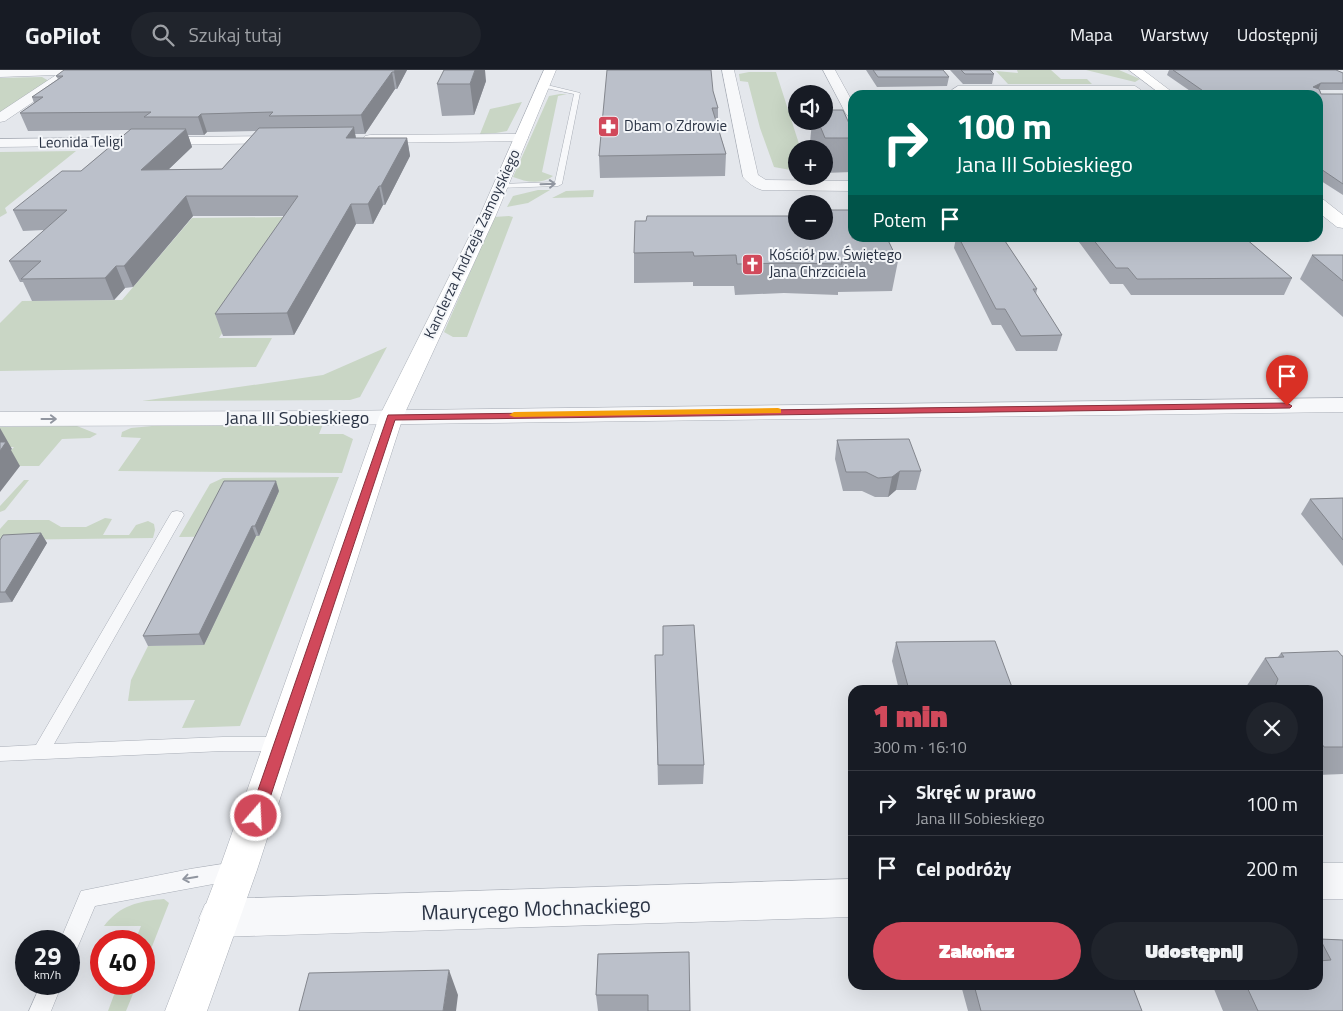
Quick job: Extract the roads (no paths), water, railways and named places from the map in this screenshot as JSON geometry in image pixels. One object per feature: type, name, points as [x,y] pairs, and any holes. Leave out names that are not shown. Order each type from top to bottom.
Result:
[{"type":"street","points":[[0,73],[106,70]]},
{"type":"street","name":"Kanclerza Andrzeja Zamoyskiego","points":[[186,1011],[238,870],[392,417],[500,186],[550,70]]},
{"type":"street","points":[[728,70],[751,176],[762,185],[848,186]]},
{"type":"street","points":[[829,70],[848,105]]},
{"type":"street","points":[[1136,70],[1163,90]]},
{"type":"street","points":[[0,118],[70,71]]},
{"type":"street","points":[[947,77],[957,90]]},
{"type":"street","points":[[354,139],[521,138]]},
{"type":"street","name":"Leonida Teligi","points":[[0,143],[296,140]]},
{"type":"street","points":[[1323,207],[1340,218]]},
{"type":"street","name":"Jana III Sobieskiego","points":[[0,419],[392,417],[1343,405]]},
{"type":"street","points":[[1323,882],[1343,881]]},
{"type":"street","name":"Maurycego Mochnackiego","points":[[219,918],[848,898]]},
{"type":"lane","points":[[500,186],[558,184],[577,93],[543,86]]},
{"type":"lane","points":[[41,752],[176,515]]},
{"type":"lane","points":[[0,754],[223,744],[280,744]]},
{"type":"lane","points":[[75,930],[88,898],[238,870]]},
{"type":"lane","points":[[40,1011],[47,995]]},
{"type":"place","name":"Dbam o Zdrowie","points":[[608,126]]},
{"type":"place","name":"Kościół pw. Świętego Jana Chrzciciela","points":[[753,264]]}]
